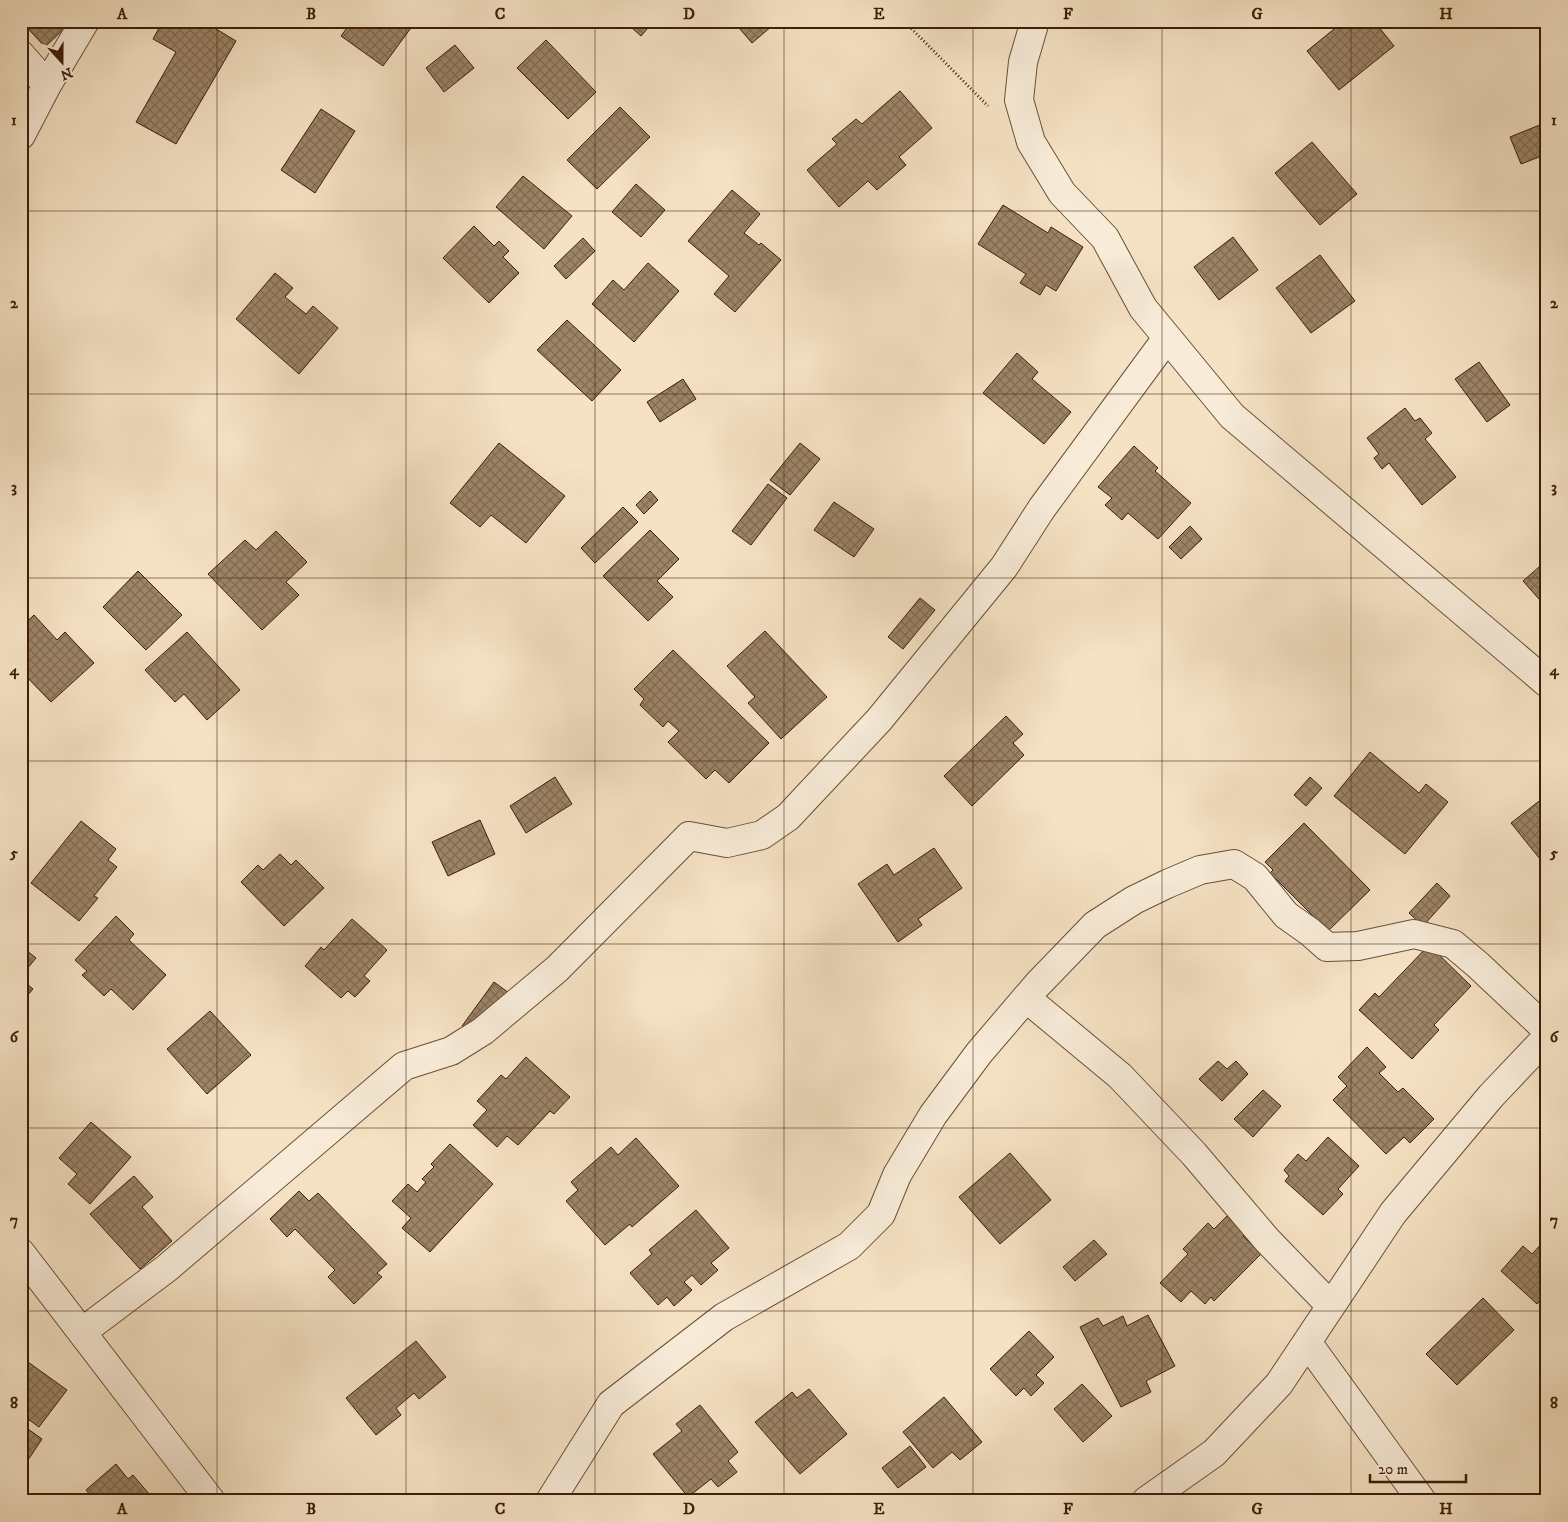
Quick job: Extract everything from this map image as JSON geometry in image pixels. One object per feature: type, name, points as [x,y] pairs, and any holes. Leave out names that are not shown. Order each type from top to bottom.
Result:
[{"type":"street","points":[[21,135],[85,21]]},
{"type":"street","points":[[1035,21],[1024,62],[1019,100],[1031,142],[1062,193],[1105,238],[1143,308],[1232,416],[1547,683]]},
{"type":"street","points":[[21,55],[48,86]]},
{"type":"street","points":[[82,1332],[167,1268],[404,1066],[451,1051],[483,1032],[557,969],[689,836],[727,843],[762,835],[788,818],[879,720],[1004,567],[1042,508],[1167,338]]},
{"type":"street","points":[[550,1501],[612,1404],[724,1317],[849,1246],[881,1214],[897,1175],[933,1115],[979,1052],[1026,998],[1095,925],[1134,900],[1200,870],[1234,864],[1255,878],[1286,915],[1327,947],[1358,946],[1414,934],[1452,944],[1478,965],[1547,1030]]},
{"type":"street","points":[[1026,998],[1120,1076],[1194,1154],[1267,1240],[1331,1306]]},
{"type":"street","points":[[1146,1501],[1214,1453],[1279,1384],[1393,1213],[1491,1096],[1547,1037]]},
{"type":"street","points":[[21,1253],[211,1501]]},
{"type":"street","points":[[1307,1342],[1422,1501]]},
{"type":"path","points":[[904,21],[988,106]]},
{"type":"building","points":[[21,21],[72,21],[45,47]]},
{"type":"building","points":[[163,21],[203,21],[236,41],[176,144],[136,122],[176,52],[153,39]]},
{"type":"building","points":[[352,21],[416,21],[383,66],[341,36]]},
{"type":"building","points":[[624,21],[654,21],[641,36]]},
{"type":"building","points":[[733,21],[778,21],[752,43]]},
{"type":"building","points":[[1344,21],[1374,21],[1394,46],[1339,90],[1307,51]]},
{"type":"building","points":[[546,40],[596,92],[568,119],[517,68]]},
{"type":"building","points":[[455,45],[474,68],[444,92],[426,68]]},
{"type":"building","points":[[900,91],[932,128],[899,157],[906,165],[877,190],[868,181],[839,207],[807,170],[837,144],[832,139],[856,119],[862,124]]},
{"type":"building","points":[[620,107],[650,137],[597,189],[567,160]]},
{"type":"building","points":[[321,109],[355,131],[315,193],[281,170]]},
{"type":"building","points":[[1547,122],[1547,154],[1521,164],[1510,137]]},
{"type":"building","points":[[1312,142],[1357,194],[1320,225],[1275,173]]},
{"type":"building","points":[[523,176],[572,216],[544,249],[496,207]]},
{"type":"building","points":[[636,184],[665,210],[641,237],[612,212]]},
{"type":"building","points":[[732,190],[760,214],[744,233],[759,245],[761,243],[781,260],[735,312],[714,294],[729,276],[688,241]]},
{"type":"building","points":[[1003,205],[1048,233],[1051,227],[1083,247],[1056,291],[1046,285],[1040,295],[1020,283],[1026,274],[978,244]]},
{"type":"building","points":[[474,226],[494,246],[499,241],[509,251],[503,257],[519,273],[489,303],[443,258]]},
{"type":"building","points":[[1233,237],[1258,270],[1219,300],[1194,267]]},
{"type":"building","points":[[583,238],[595,251],[566,279],[554,266]]},
{"type":"building","points":[[1320,255],[1355,301],[1311,333],[1276,288]]},
{"type":"building","points":[[648,263],[679,291],[634,342],[592,304],[613,280],[624,290]]},
{"type":"building","points":[[275,273],[293,288],[285,297],[306,314],[313,306],[338,328],[299,374],[236,319]]},
{"type":"building","points":[[567,320],[621,370],[592,401],[537,350]]},
{"type":"building","points":[[1017,353],[1038,372],[1032,379],[1071,412],[1044,444],[983,393]]},
{"type":"building","points":[[1479,362],[1510,405],[1487,422],[1455,379]]},
{"type":"building","points":[[683,379],[696,399],[660,422],[647,402]]},
{"type":"building","points":[[1405,408],[1415,421],[1420,418],[1432,433],[1425,439],[1456,477],[1422,505],[1389,463],[1382,469],[1374,458],[1379,454],[1367,438]]},
{"type":"building","points":[[499,443],[565,496],[526,543],[491,515],[480,527],[450,503]]},
{"type":"building","points":[[800,443],[820,459],[790,495],[770,480]]},
{"type":"building","points":[[1134,446],[1158,468],[1155,471],[1191,503],[1158,539],[1128,513],[1122,520],[1105,505],[1112,498],[1098,487]]},
{"type":"building","points":[[768,484],[787,498],[751,545],[732,531]]},
{"type":"building","points":[[650,491],[658,500],[644,514],[636,505]]},
{"type":"building","points":[[834,502],[874,529],[854,557],[814,530]]},
{"type":"building","points":[[623,507],[638,522],[595,563],[581,548]]},
{"type":"building","points":[[1190,526],[1202,539],[1181,559],[1169,547]]},
{"type":"building","points":[[650,530],[679,559],[657,581],[673,597],[648,621],[603,576]]},
{"type":"building","points":[[276,531],[307,562],[286,582],[299,595],[262,630],[208,574],[245,540],[256,550]]},
{"type":"building","points":[[1547,560],[1547,608],[1523,581]]},
{"type":"building","points":[[138,571],[182,615],[146,650],[103,607]]},
{"type":"building","points":[[920,598],[935,610],[903,649],[888,637]]},
{"type":"building","points":[[34,615],[57,640],[65,632],[94,663],[51,702],[21,671],[21,627]]},
{"type":"building","points":[[765,631],[827,697],[781,739],[748,703],[755,697],[727,666]]},
{"type":"building","points":[[187,632],[240,690],[207,720],[184,694],[175,702],[145,670]]},
{"type":"building","points":[[673,650],[769,743],[729,783],[715,770],[706,779],[668,742],[679,731],[668,721],[663,727],[640,705],[644,699],[634,689]]},
{"type":"building","points":[[1006,716],[1023,734],[1013,743],[1024,755],[972,806],[944,776]]},
{"type":"building","points":[[1370,752],[1419,793],[1426,784],[1448,802],[1405,854],[1334,796]]},
{"type":"building","points":[[555,777],[572,804],[526,833],[510,806]]},
{"type":"building","points":[[1310,777],[1322,788],[1306,806],[1294,795]]},
{"type":"building","points":[[1547,795],[1547,854],[1540,859],[1511,823]]},
{"type":"building","points":[[480,820],[495,854],[448,876],[432,842]]},
{"type":"building","points":[[81,821],[116,849],[108,860],[117,867],[94,896],[98,898],[79,921],[31,883]]},
{"type":"building","points":[[1304,823],[1370,890],[1328,931],[1270,873],[1273,870],[1265,862]]},
{"type":"building","points":[[934,848],[962,888],[918,919],[922,925],[898,942],[858,884],[887,864],[894,875]]},
{"type":"building","points":[[280,854],[291,865],[296,860],[324,888],[284,926],[241,882],[258,865],[263,870]]},
{"type":"building","points":[[1437,883],[1450,896],[1423,926],[1409,913]]},
{"type":"building","points":[[116,916],[134,934],[129,940],[166,975],[133,1010],[111,989],[104,996],[82,975],[87,971],[75,960]]},
{"type":"building","points":[[352,919],[387,950],[364,976],[370,981],[355,997],[348,991],[341,998],[305,966],[321,947],[324,950]]},
{"type":"building","points":[[1429,945],[1471,986],[1434,1025],[1439,1030],[1412,1059],[1359,1010],[1375,993],[1379,997]]},
{"type":"building","points":[[21,946],[36,958],[21,976]]},
{"type":"building","points":[[21,979],[33,989],[21,1003]]},
{"type":"building","points":[[494,982],[509,993],[477,1037],[462,1026]]},
{"type":"building","points":[[210,1011],[251,1055],[207,1094],[167,1049]]},
{"type":"building","points":[[1367,1047],[1386,1067],[1379,1073],[1398,1092],[1403,1088],[1434,1119],[1410,1143],[1404,1137],[1386,1154],[1333,1100],[1347,1086],[1338,1077]]},
{"type":"building","points":[[526,1057],[570,1097],[554,1114],[550,1111],[518,1145],[507,1136],[497,1147],[473,1125],[487,1110],[477,1101],[501,1075],[506,1079]]},
{"type":"building","points":[[1218,1061],[1227,1069],[1236,1061],[1248,1074],[1222,1101],[1199,1079]]},
{"type":"building","points":[[1263,1090],[1281,1106],[1253,1137],[1234,1119]]},
{"type":"building","points":[[91,1122],[131,1157],[90,1204],[68,1184],[77,1174],[59,1158]]},
{"type":"building","points":[[1328,1137],[1359,1166],[1338,1189],[1343,1194],[1323,1215],[1285,1181],[1289,1176],[1284,1170],[1298,1154],[1306,1161]]},
{"type":"building","points":[[636,1138],[679,1186],[632,1227],[630,1224],[605,1245],[566,1201],[578,1190],[571,1182],[611,1147],[618,1155]]},
{"type":"building","points":[[450,1144],[493,1184],[430,1252],[402,1228],[411,1218],[392,1201],[408,1184],[417,1192],[426,1182],[422,1179],[434,1167],[431,1164]]},
{"type":"building","points":[[1010,1153],[1051,1200],[1000,1244],[959,1197]]},
{"type":"building","points":[[134,1176],[153,1197],[142,1207],[172,1241],[140,1269],[90,1214]]},
{"type":"building","points":[[299,1191],[309,1201],[318,1193],[387,1264],[377,1273],[382,1277],[354,1304],[328,1277],[335,1270],[295,1229],[287,1237],[270,1219]]},
{"type":"building","points":[[1234,1209],[1252,1227],[1243,1236],[1261,1254],[1214,1301],[1211,1297],[1205,1304],[1191,1291],[1181,1302],[1160,1283],[1188,1254],[1183,1249],[1208,1223],[1214,1229]]},
{"type":"building","points":[[696,1210],[729,1248],[711,1263],[718,1270],[701,1285],[692,1275],[684,1282],[692,1290],[674,1306],[667,1297],[658,1305],[630,1273],[652,1254],[649,1250]]},
{"type":"building","points":[[1547,1238],[1547,1293],[1537,1304],[1501,1271],[1523,1246],[1532,1254]]},
{"type":"building","points":[[1094,1240],[1107,1254],[1075,1281],[1063,1267]]},
{"type":"building","points":[[1483,1298],[1514,1330],[1457,1385],[1426,1354]]},
{"type":"building","points":[[1148,1315],[1175,1366],[1146,1381],[1151,1392],[1121,1407],[1080,1327],[1098,1318],[1103,1326],[1123,1316],[1127,1326]]},
{"type":"building","points":[[1029,1331],[1054,1357],[1036,1375],[1044,1383],[1031,1396],[1024,1388],[1016,1396],[990,1369]]},
{"type":"building","points":[[416,1341],[446,1377],[419,1399],[414,1393],[396,1408],[401,1415],[376,1435],[346,1398]]},
{"type":"building","points":[[21,1357],[67,1390],[39,1427],[21,1414]]},
{"type":"building","points":[[1082,1384],[1112,1416],[1083,1442],[1054,1409]]},
{"type":"building","points":[[809,1389],[847,1434],[800,1474],[755,1422],[792,1392],[797,1398]]},
{"type":"building","points":[[944,1397],[982,1442],[960,1460],[952,1452],[933,1468],[903,1432]]},
{"type":"building","points":[[700,1405],[738,1452],[728,1461],[737,1472],[718,1487],[711,1479],[688,1497],[653,1454],[682,1431],[676,1424]]},
{"type":"building","points":[[28,1429],[42,1439],[24,1466],[21,1465],[21,1440]]},
{"type":"building","points":[[910,1446],[926,1467],[898,1488],[882,1468]]},
{"type":"building","points":[[116,1464],[128,1479],[133,1475],[155,1501],[95,1501],[86,1490]]},
{"type":"building","points":[[1403,1494],[1406,1501],[1390,1501]]}]
